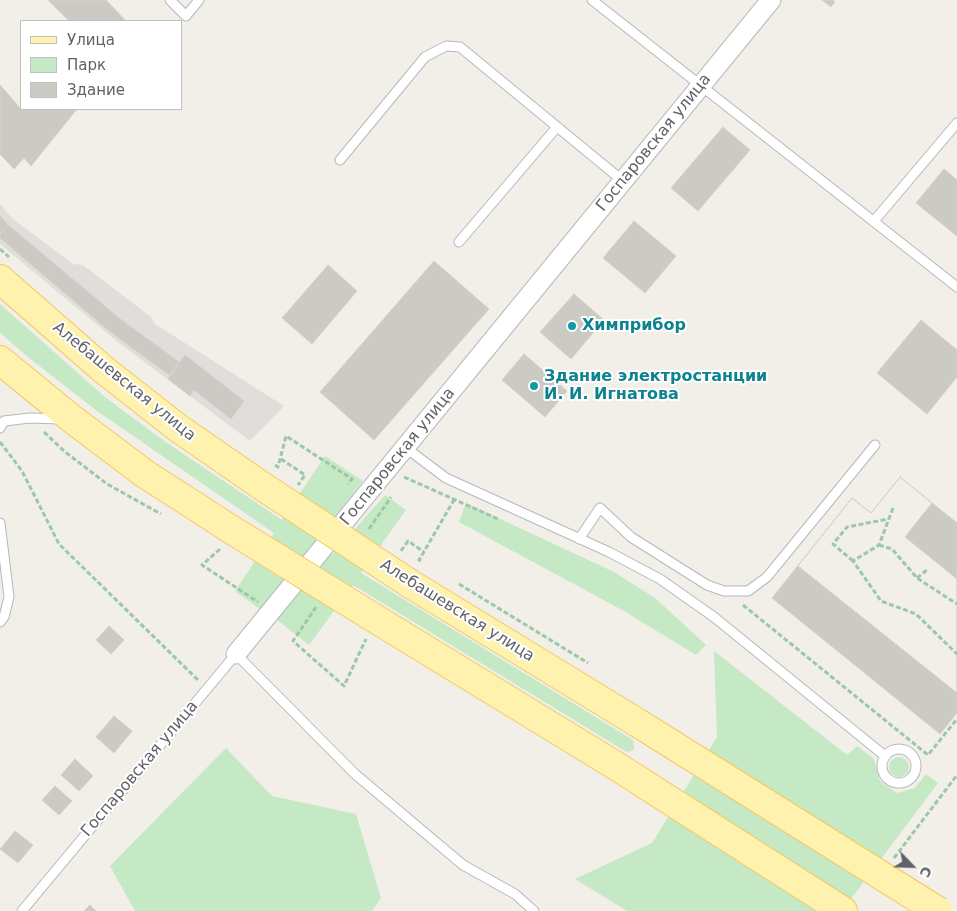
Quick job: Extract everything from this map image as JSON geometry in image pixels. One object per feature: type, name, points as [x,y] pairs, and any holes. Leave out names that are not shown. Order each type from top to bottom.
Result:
[{"type":"main road","name":"Алебашевская улица","points":[[7,270],[104,370],[170,423],[266,474],[638,723],[938,911]]},
{"type":"main road","points":[[0,360],[72,419],[228,537],[373,629],[613,764],[843,911]]},
{"type":"street","name":"Госпаровская улица","points":[[236,654],[771,0]]},
{"type":"lane","points":[[170,0],[186,16],[199,0]]},
{"type":"lane","points":[[592,0],[957,286]]},
{"type":"lane","points":[[340,160],[426,56],[446,46],[460,46],[623,181]]},
{"type":"lane","points":[[874,222],[957,123]]},
{"type":"lane","points":[[459,242],[557,127]]},
{"type":"lane","points":[[0,428],[4,421],[30,418],[72,419]]},
{"type":"lane","points":[[579,539],[600,508],[631,537],[707,585],[724,592],[748,591],[767,577],[876,445]]},
{"type":"lane","points":[[406,448],[446,478],[660,578],[707,612],[885,756]]},
{"type":"lane","points":[[0,523],[9,597],[4,617],[0,622]]},
{"type":"lane","points":[[236,654],[355,774],[464,865],[515,894],[534,911]]},
{"type":"lane","name":"Госпаровская улица","points":[[22,911],[236,654]]},
{"type":"path","points":[[0,249],[7,270]]},
{"type":"path","points":[[266,474],[278,467],[286,436]]},
{"type":"path","points":[[0,442],[22,471],[59,544],[208,689]]},
{"type":"path","points":[[281,458],[305,475]]},
{"type":"path","points":[[400,484],[405,476],[507,523]]},
{"type":"path","points":[[366,534],[394,493]]},
{"type":"path","points":[[414,572],[454,500]]},
{"type":"path","points":[[853,561],[878,545],[893,508]]},
{"type":"path","points":[[889,519],[847,527],[833,544],[853,561],[881,601],[916,614],[957,654]]},
{"type":"path","points":[[202,565],[228,537]]},
{"type":"path","points":[[408,541],[424,552]]},
{"type":"path","points":[[878,545],[892,548],[917,578],[957,604]]},
{"type":"path","points":[[917,578],[928,569]]},
{"type":"path","points":[[321,600],[293,641],[344,686],[373,629]]},
{"type":"path","points":[[888,866],[957,775]]},
{"type":"shaded area","points":[[0,204],[13,219],[73,264],[83,265],[151,317],[155,324],[284,406],[250,441],[119,343],[0,244]]},
{"type":"green space","points":[[0,304],[106,398],[167,443],[282,520],[325,456],[363,481],[315,542],[333,554],[385,495],[406,510],[361,573],[633,740],[634,749],[630,752],[625,751],[353,585],[309,645],[276,619],[323,565],[305,554],[261,610],[235,591],[274,533],[97,411],[28,357],[0,333]]},
{"type":"green space","points":[[466,503],[614,572],[655,598],[706,645],[696,655],[624,611],[459,522]]},
{"type":"green space","points":[[714,651],[847,755],[857,746],[874,759],[880,781],[897,793],[915,788],[926,774],[938,783],[842,911],[627,911],[575,879],[652,843],[717,737]]},
{"type":"green space","points":[[226,748],[272,796],[356,814],[381,898],[372,911],[135,911],[110,866]]},
{"type":"green space","points":[[899,757],[906,760],[909,767],[906,774],[899,777],[892,774],[889,767],[892,760]]},
{"type":"building","points":[[48,0],[106,0],[125,20],[68,20]]},
{"type":"building","points":[[822,0],[833,0],[835,2],[831,7]]},
{"type":"building","points":[[0,85],[20,110],[76,110],[31,166],[24,158],[14,169],[0,154]]},
{"type":"building","points":[[723,127],[750,150],[698,211],[671,188]]},
{"type":"building","points":[[944,169],[957,180],[957,236],[916,203]]},
{"type":"building","points":[[0,216],[8,225],[0,233]]},
{"type":"building","points":[[634,221],[676,256],[645,293],[603,258]]},
{"type":"building","points":[[8,225],[119,318],[179,362],[169,375],[108,330],[0,238],[0,234]]},
{"type":"building","points":[[434,261],[489,309],[374,440],[320,392]]},
{"type":"building","points":[[328,265],[357,291],[312,344],[282,318]]},
{"type":"building","name":"Химприбор","points":[[574,294],[604,320],[571,359],[540,332]]},
{"type":"building","points":[[921,320],[957,350],[957,377],[927,414],[877,373]]},
{"type":"building","name":"Здание электростанции И. И. Игнатова","points":[[524,354],[567,391],[545,417],[502,380]]},
{"type":"building","points":[[185,355],[244,401],[231,419],[194,390],[190,396],[168,379]]},
{"type":"building","points":[[900,477],[932,503],[905,537],[957,579],[957,693],[798,566],[852,498],[871,513]]},
{"type":"building","points":[[900,477],[957,523],[957,713],[940,734],[772,598],[852,498],[871,513]]},
{"type":"building","points":[[109,626],[124,640],[111,654],[96,640]]},
{"type":"building","points":[[114,716],[132,731],[114,753],[96,737]]},
{"type":"building","points":[[75,759],[93,776],[79,791],[61,775]]},
{"type":"building","points":[[55,786],[72,801],[59,815],[42,800]]},
{"type":"building","points":[[15,831],[33,845],[18,863],[0,849]]},
{"type":"building","points":[[90,905],[96,911],[84,911]]},
{"type":"place","name":"Химприбор","points":[[572,326]]},
{"type":"place","name":"Здание электростанции И. И. Игнатова","points":[[534,386]]}]
